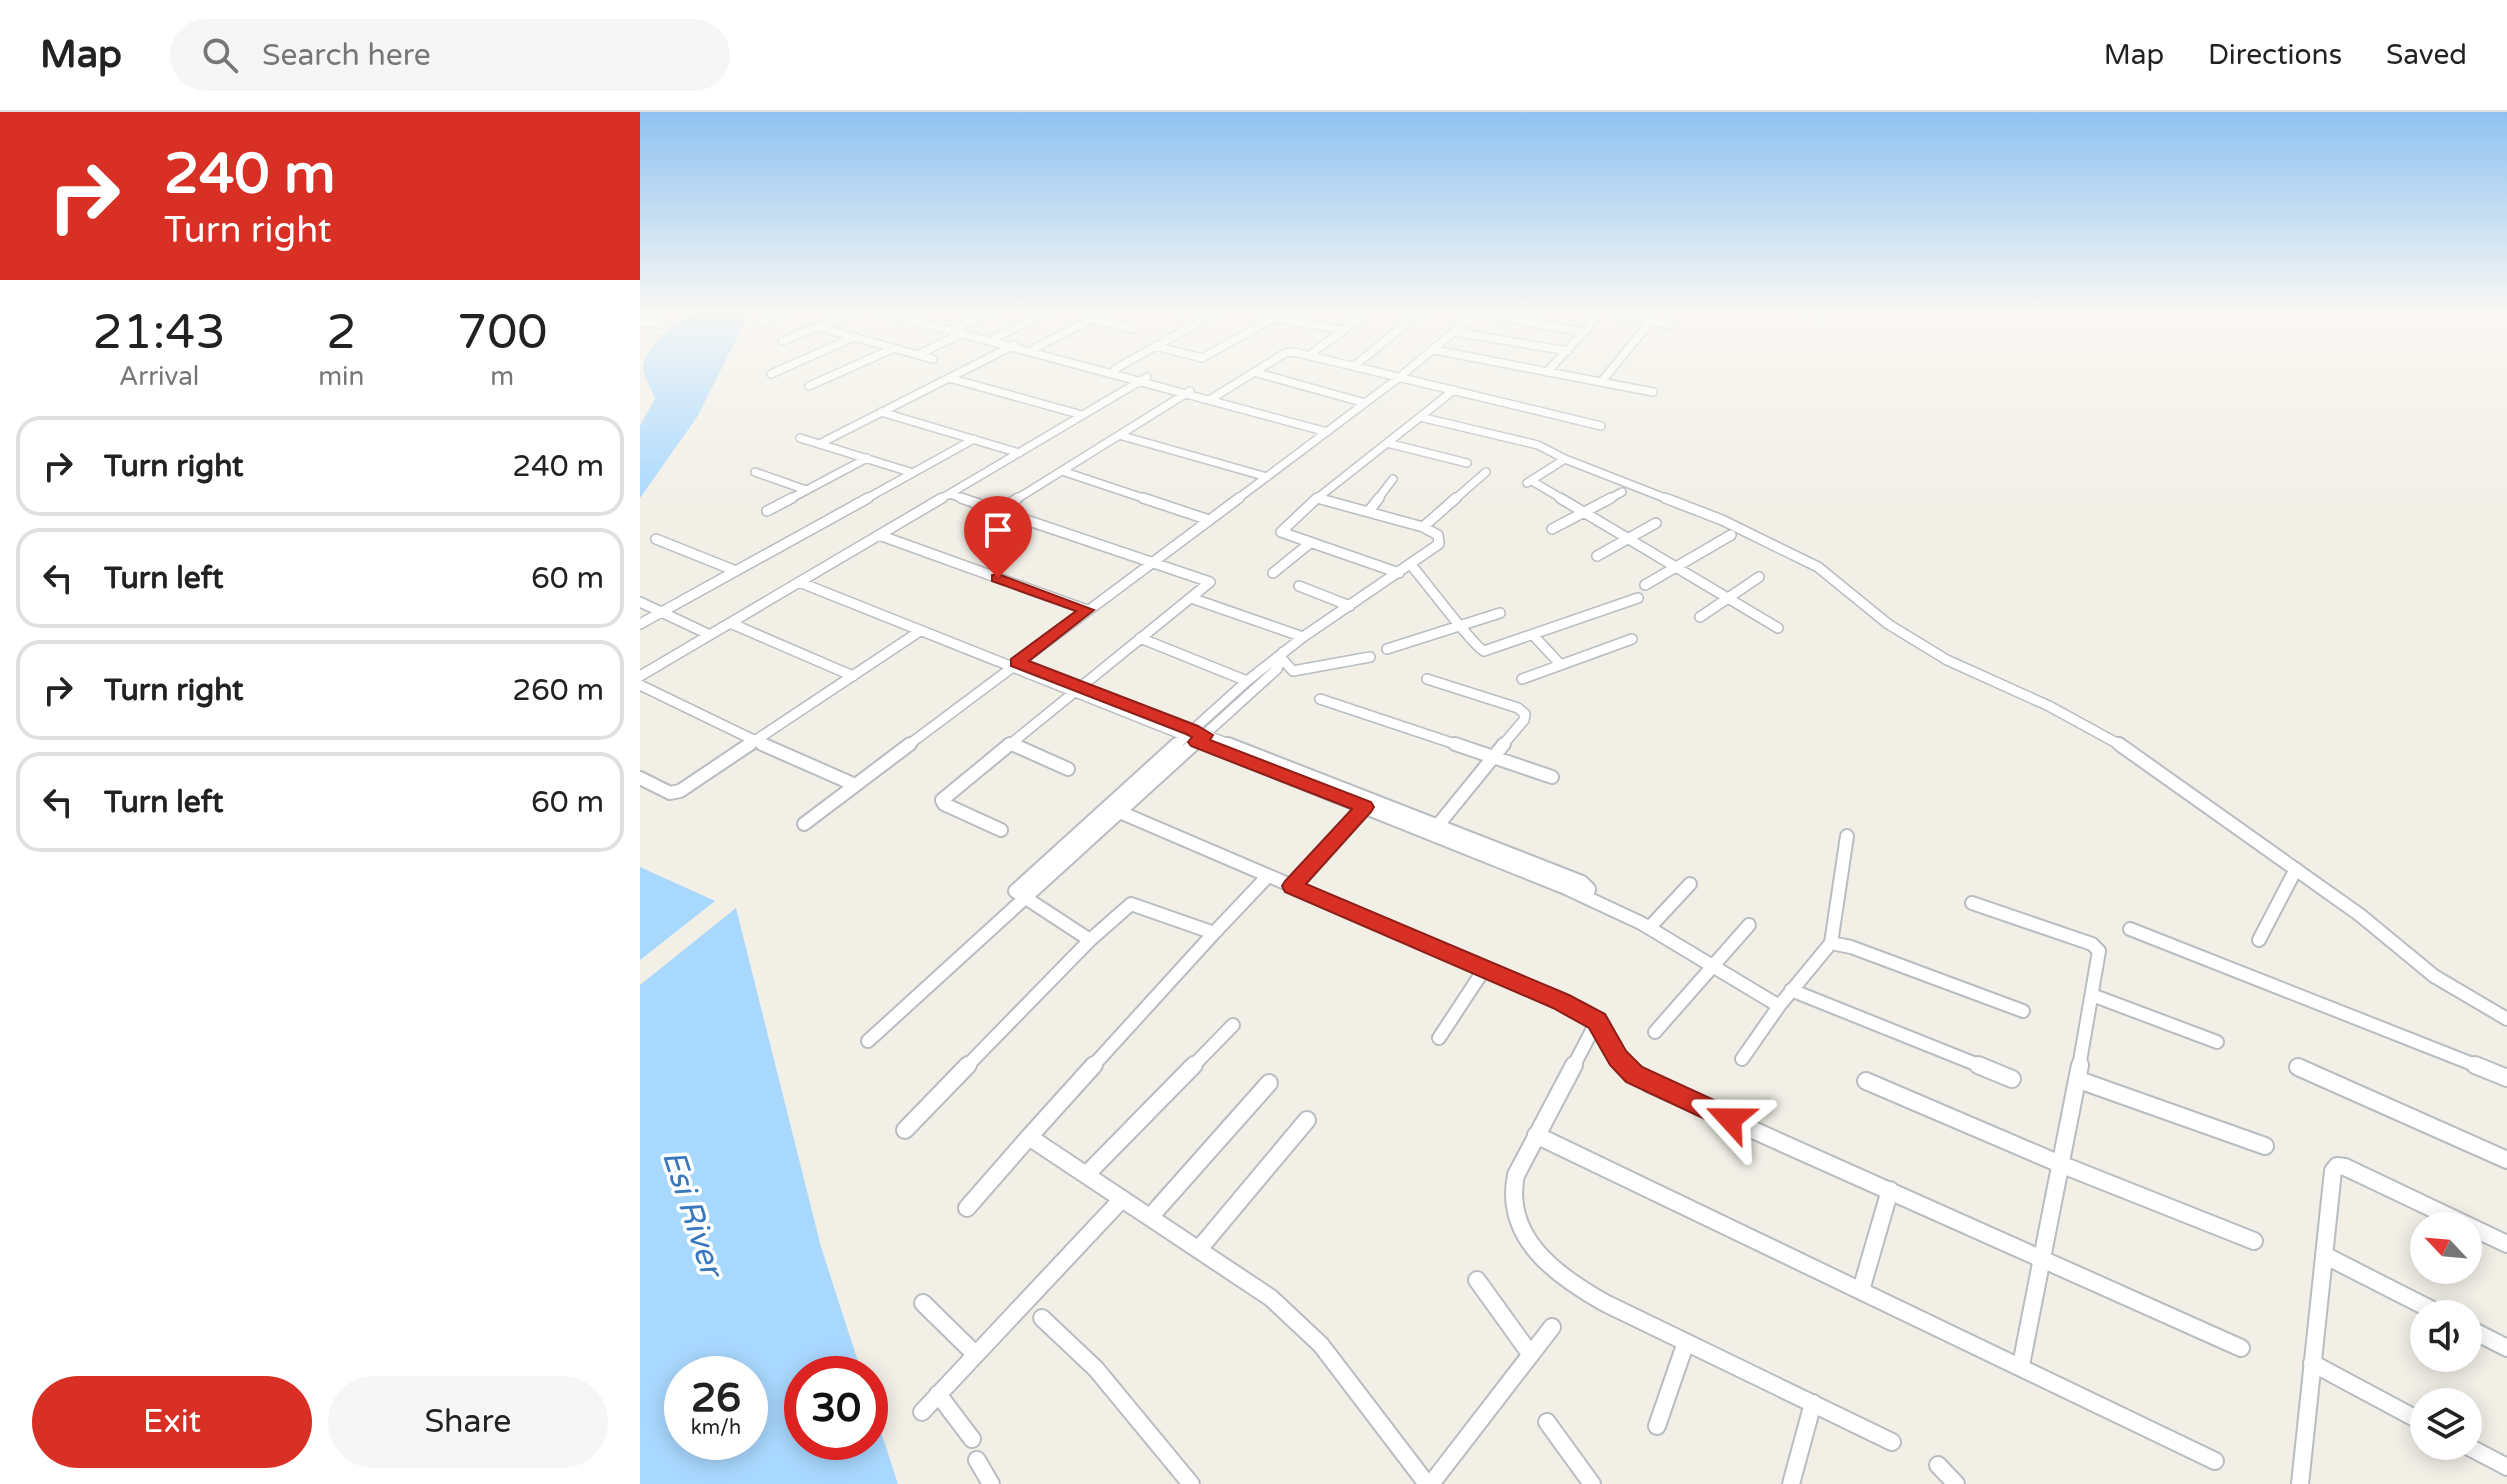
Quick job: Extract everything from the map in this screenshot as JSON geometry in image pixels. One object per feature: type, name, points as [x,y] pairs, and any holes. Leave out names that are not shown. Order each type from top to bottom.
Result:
[{"type":"street","points":[[809,386],[836,374]]},
{"type":"street","points":[[819,444],[957,374]]},
{"type":"street","points":[[1125,374],[1329,430]]},
{"type":"street","points":[[1130,374],[1144,379]]},
{"type":"street","points":[[1214,398],[1251,374]]},
{"type":"street","points":[[1261,374],[1365,403]]},
{"type":"street","points":[[1392,374],[1601,426]]},
{"type":"street","points":[[804,824],[853,784],[1404,374]]},
{"type":"street","points":[[1559,374],[1653,392]]},
{"type":"street","points":[[1602,381],[1608,374]]},
{"type":"street","points":[[949,378],[1082,415]]},
{"type":"street","points":[[640,676],[1144,379]]},
{"type":"street","points":[[1399,573],[1281,532],[1317,498],[1454,390]]},
{"type":"street","points":[[1000,509],[1190,391]]},
{"type":"street","points":[[881,412],[1019,453]]},
{"type":"street","points":[[1420,417],[1538,445],[1565,459],[1722,520],[1818,567],[1888,624],[1947,660],[2049,706],[2127,749],[2360,915],[2434,976],[2507,1019]]},
{"type":"street","points":[[1119,435],[1267,477]]},
{"type":"street","points":[[800,438],[913,473]]},
{"type":"street","points":[[640,624],[974,439]]},
{"type":"street","points":[[1387,443],[1467,463]]},
{"type":"street","points":[[767,511],[867,458]]},
{"type":"street","points":[[1565,459],[1529,482],[1778,628]]},
{"type":"street","points":[[1062,471],[1209,520]]},
{"type":"street","points":[[755,472],[806,490]]},
{"type":"street","points":[[1423,527],[1486,472]]},
{"type":"street","points":[[1368,512],[1393,479]]},
{"type":"street","points":[[1552,529],[1622,492]]},
{"type":"street","points":[[950,494],[1210,582],[942,800],[944,804],[1001,830]]},
{"type":"street","points":[[868,1041],[1122,813],[1247,681],[1283,656],[1303,637],[1412,566],[1439,544],[1438,535],[1423,527],[1317,498]]},
{"type":"street","points":[[1597,556],[1656,523]]},
{"type":"street","points":[[879,535],[1087,610]]},
{"type":"street","points":[[1645,585],[1731,535]]},
{"type":"street","points":[[656,539],[736,571]]},
{"type":"street","points":[[1273,573],[1310,543]]},
{"type":"street","points":[[1412,566],[1462,625],[1478,649],[1484,651],[1638,598]]},
{"type":"street","points":[[1700,617],[1759,577]]},
{"type":"street","points":[[799,582],[1435,829],[1582,882],[1589,889],[1587,898],[1649,928],[1779,1006]]},
{"type":"street","points":[[1299,586],[1350,606]]},
{"type":"street","points":[[1191,598],[1303,637]]},
{"type":"street","points":[[640,602],[710,635]]},
{"type":"street","points":[[1387,649],[1500,613]]},
{"type":"street","points":[[730,623],[853,676]]},
{"type":"street","points":[[640,778],[675,793],[920,631]]},
{"type":"street","points":[[1534,636],[1560,664]]},
{"type":"street","points":[[1140,638],[1247,681]]},
{"type":"street","points":[[1522,679],[1632,639]]},
{"type":"street","points":[[1283,656],[1293,671],[1370,657]]},
{"type":"street","points":[[1090,940],[1015,891],[1108,807],[1277,669],[1283,656]]},
{"type":"street","points":[[1427,679],[1518,708],[1525,714],[1524,720],[1495,758],[1435,829]]},
{"type":"street","points":[[640,685],[754,741],[853,784]]},
{"type":"street","points":[[1320,699],[1552,777]]},
{"type":"street","points":[[1009,743],[1068,769]]},
{"type":"street","points":[[1292,886],[1368,803]]},
{"type":"street","points":[[1108,807],[1485,968],[1597,1021],[1618,1058],[1634,1075],[2241,1348]]},
{"type":"street","points":[[1742,1059],[1791,990],[1831,943],[1847,836]]},
{"type":"street","points":[[2259,940],[2296,869]]},
{"type":"street","points":[[967,1208],[1268,876]]},
{"type":"street","points":[[1649,928],[1690,884]]},
{"type":"street","points":[[1972,903],[2097,947],[2079,1080],[2040,1256],[2021,1365]]},
{"type":"street","points":[[905,1130],[1090,940],[1131,904],[1214,933]]},
{"type":"street","points":[[1655,1032],[1749,925]]},
{"type":"street","points":[[2130,929],[2507,1078]]},
{"type":"street","points":[[1831,943],[1851,947],[2023,1011]]},
{"type":"street","points":[[1439,1038],[1485,968]]},
{"type":"street","points":[[1791,990],[2012,1079]]},
{"type":"street","points":[[2092,995],[2217,1042]]},
{"type":"street","points":[[1597,1021],[1516,1175],[1511,1194],[1517,1222],[1533,1248],[1566,1279],[1686,1342],[1892,1442]]},
{"type":"street","points":[[1086,1175],[1233,1025]]},
{"type":"street","points":[[2298,1067],[2507,1160]]},
{"type":"street","points":[[2079,1080],[2265,1146]]},
{"type":"street","points":[[1866,1081],[2060,1164],[2254,1241]]},
{"type":"street","points":[[1151,1216],[1269,1083]]},
{"type":"street","points":[[1199,1249],[1307,1120]]},
{"type":"street","points":[[1536,1135],[2021,1365],[2215,1461]]},
{"type":"street","points":[[1029,1137],[1271,1298],[1321,1345],[1429,1484],[1552,1327]]},
{"type":"street","points":[[2300,1484],[2333,1171],[2337,1166],[2345,1167],[2507,1244]]},
{"type":"street","points":[[1861,1290],[1890,1190]]},
{"type":"street","points":[[922,1412],[1122,1199]]},
{"type":"street","points":[[2324,1255],[2412,1300]]},
{"type":"street","points":[[1477,1280],[1531,1355]]},
{"type":"street","points":[[923,1303],[975,1354]]},
{"type":"street","points":[[1042,1318],[1096,1369],[1191,1484]]},
{"type":"street","points":[[2482,1335],[2507,1348]]},
{"type":"street","points":[[1657,1426],[1686,1342]]},
{"type":"street","points":[[2312,1363],[2410,1416]]},
{"type":"street","points":[[938,1394],[972,1439]]},
{"type":"street","points":[[1791,1484],[1813,1403]]},
{"type":"street","points":[[1547,1422],[1592,1484]]},
{"type":"street","points":[[2482,1454],[2507,1467]]},
{"type":"street","points":[[977,1460],[991,1484]]},
{"type":"street","points":[[1938,1465],[1956,1484]]},
{"type":"water","points":[[644,374],[719,374],[697,417],[640,498],[640,426],[655,398]]},
{"type":"water","points":[[640,867],[715,901],[640,960]]},
{"type":"water","name":"Esi River","points":[[736,908],[821,1247],[856,1356],[784,1356],[784,1460],[888,1460],[888,1453],[898,1484],[640,1484],[640,985]]},
{"type":"route","points":[[998,578],[1087,610],[1017,662],[1204,735],[1197,742],[1365,807],[1292,886],[1561,1001],[1597,1021],[1618,1058],[1634,1075],[1730,1119]]}]
